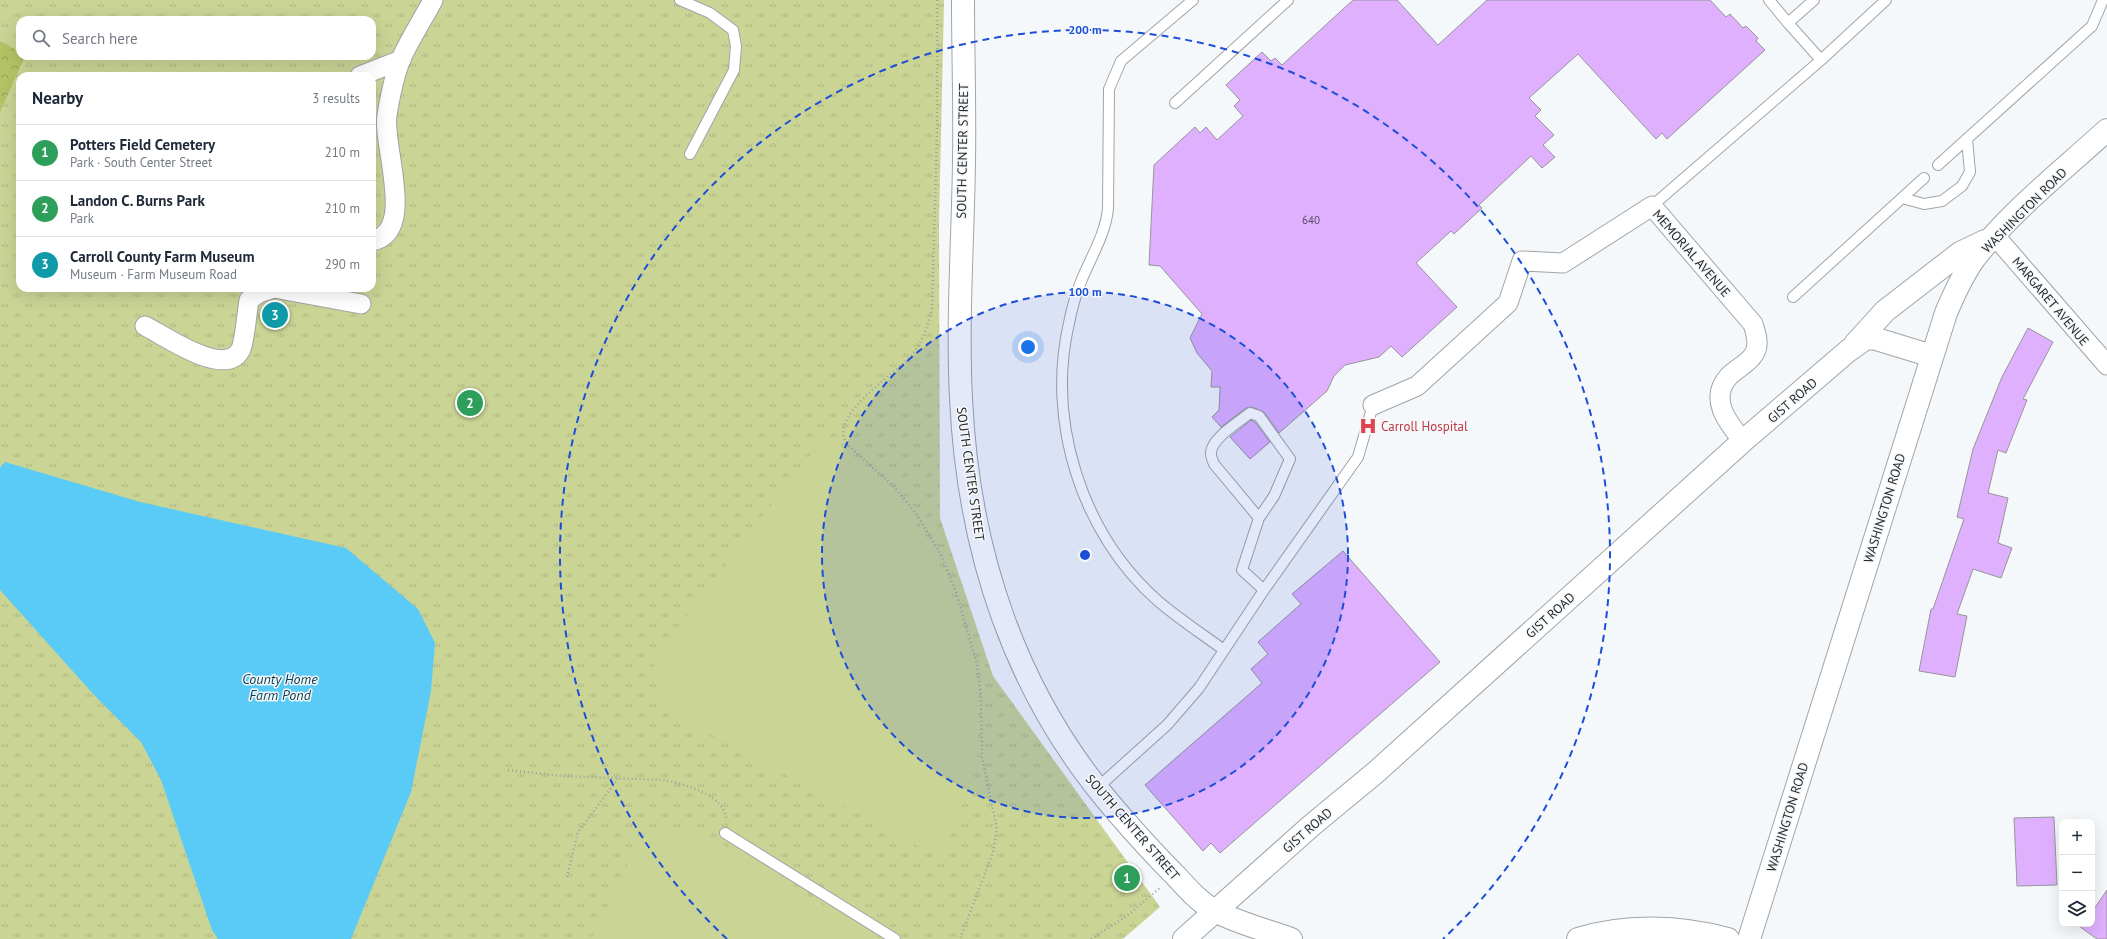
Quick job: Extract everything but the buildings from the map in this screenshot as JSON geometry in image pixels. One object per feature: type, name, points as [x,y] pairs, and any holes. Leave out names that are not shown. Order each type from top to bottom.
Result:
[{"type":"street","points":[[376,240],[381,239],[386,235],[394,218],[395,189],[385,129],[390,100],[400,60],[434,0]]},
{"type":"street","name":"SOUTH CENTER STREET","points":[[963,0],[964,162],[960,307],[961,398],[972,501],[992,589],[1011,640],[1053,726],[1096,789],[1198,900],[1215,911],[1290,939]]},
{"type":"street","points":[[370,72],[400,60]]},
{"type":"street","name":"WASHINGTON ROAD","points":[[1748,939],[1932,356],[1946,313],[1958,285],[1974,260],[2013,216],[2107,130]]},
{"type":"street","name":"MEMORIAL AVENUE","points":[[1373,405],[1417,386],[1508,303],[1522,261],[1564,263],[1652,206],[1753,324],[1757,346],[1754,354],[1728,377],[1721,393],[1721,408],[1726,421],[1743,441]]},
{"type":"street","points":[[1848,351],[1885,312],[1960,254],[1995,236]]},
{"type":"street","name":"MARGARET AVENUE","points":[[1995,236],[2107,365]]},
{"type":"street","points":[[145,326],[193,352],[216,360],[230,359],[241,349],[249,300],[259,292]]},
{"type":"street","points":[[296,292],[361,304]]},
{"type":"street","name":"GIST ROAD","points":[[1184,939],[1312,824],[1375,773],[1743,441],[1848,351],[1865,340],[1873,338],[1932,356]]},
{"type":"street","points":[[1578,939],[1610,932],[1638,929],[1690,932],[1728,939]]},
{"type":"lane","points":[[680,0],[710,13],[733,30],[736,46],[734,70],[690,154]]},
{"type":"lane","points":[[1193,0],[1121,61],[1109,88],[1108,209],[1106,225],[1101,240],[1082,279],[1074,304],[1064,351],[1062,383],[1064,420],[1076,475],[1097,523],[1114,551],[1158,601],[1224,650]]},
{"type":"lane","points":[[1175,103],[1288,0]]},
{"type":"lane","points":[[1769,0],[1821,60]]},
{"type":"lane","points":[[1788,23],[1814,0]]},
{"type":"lane","points":[[1652,206],[1821,60],[1886,0]]},
{"type":"lane","points":[[1938,166],[2092,26],[2103,0]]},
{"type":"lane","points":[[1902,198],[1924,204],[1942,201],[1962,186],[1970,172],[1967,139]]},
{"type":"lane","points":[[1793,297],[1924,178]]},
{"type":"lane","points":[[1096,789],[1167,725],[1188,703],[1264,590],[1358,457],[1373,405]]},
{"type":"lane","points":[[1259,518],[1214,464],[1210,454],[1214,444],[1229,429],[1250,413],[1259,416],[1290,459],[1274,496],[1259,518],[1242,570],[1264,590]]},
{"type":"lane","points":[[725,833],[895,939]]},
{"type":"path","points":[[937,0],[937,132],[932,309],[927,328],[913,353],[897,370],[864,398],[851,414],[842,434],[844,440],[849,446],[895,488],[917,515],[941,556],[970,634],[977,664],[981,695],[982,757],[997,829],[993,852],[960,939]]},
{"type":"path","points":[[508,770],[663,780],[693,788],[722,806],[727,816],[725,833]]},
{"type":"path","points":[[567,877],[578,832],[618,778]]},
{"type":"path","points":[[1091,939],[1127,916],[1174,875]]},
{"type":"green space","points":[[0,0],[944,0],[939,224],[940,518],[993,676],[1160,907],[1123,939],[0,939]]},
{"type":"green space","points":[[0,41],[16,50],[16,60],[23,60],[18,72],[16,72],[16,76],[0,112]]},
{"type":"green space","points":[[825,436],[873,475],[906,510],[931,547],[949,587],[963,627],[974,668],[979,708],[977,766],[940,858],[658,706],[654,658]]},
{"type":"green space","points":[[691,825],[879,939],[591,939],[639,842]]},
{"type":"water","name":"County Home Farm Pond","points":[[5,462],[140,502],[346,548],[418,609],[435,643],[431,691],[411,792],[351,939],[218,939],[212,930],[161,780],[141,742],[95,696],[0,590],[0,468]]},
{"type":"place","name":"Carroll County Farm Museum","points":[[275,315]]},
{"type":"place","name":"Landon C. Burns Park","points":[[470,403]]},
{"type":"place","name":"Carroll Hospital","points":[[1368,426]]},
{"type":"place","name":"Potters Field Cemetery","points":[[1127,878]]}]
